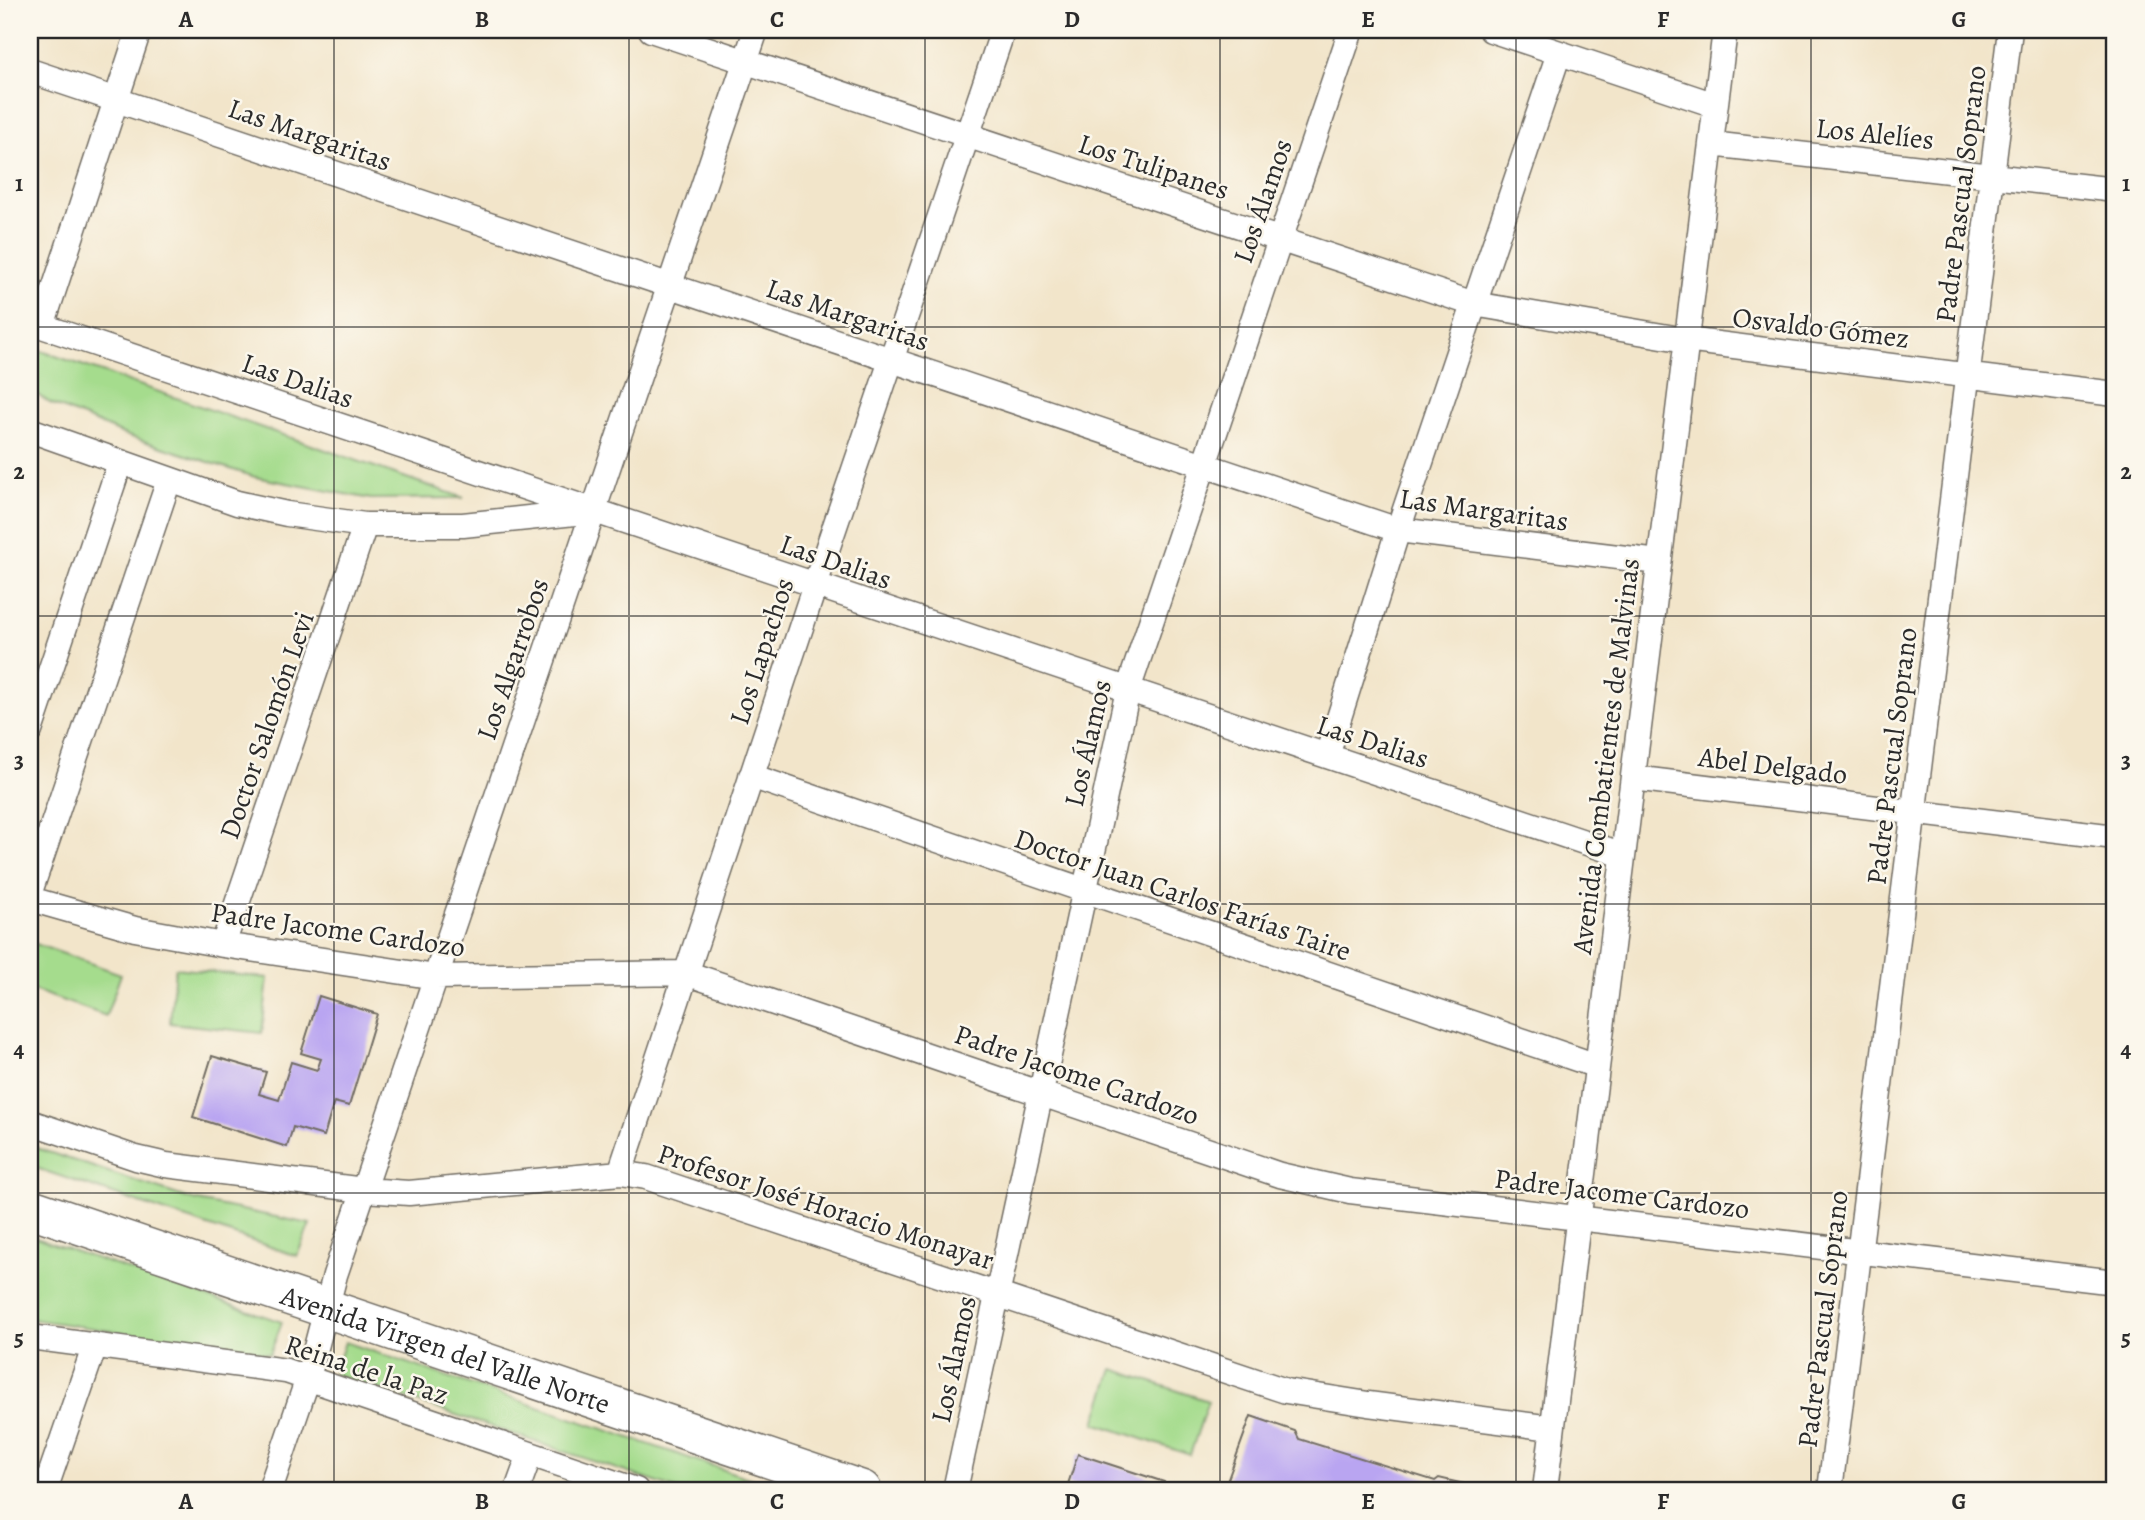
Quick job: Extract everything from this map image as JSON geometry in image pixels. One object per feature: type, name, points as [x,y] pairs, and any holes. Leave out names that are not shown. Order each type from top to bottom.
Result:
[{"type":"main road","name":"Avenida Virgen del Valle Norte","points":[[30,1208],[862,1490]]},
{"type":"street","points":[[36,323],[139,30]]},
{"type":"street","name":"Los Tulipanes","points":[[651,30],[1474,304],[1686,341]]},
{"type":"street","name":"Los Algarrobos","points":[[270,1490],[309,1378],[325,1308],[364,1190],[756,30]]},
{"type":"street","name":"Los Lapachos","points":[[620,1173],[1003,30]]},
{"type":"street","name":"Los Álamos","points":[[955,1490],[1128,690],[1351,30]]},
{"type":"street","points":[[1491,30],[1716,105]]},
{"type":"street","name":"Avenida Combatientes de Malvinas","points":[[1545,1490],[1725,30]]},
{"type":"street","name":"Padre Pascual Soprano","points":[[1830,1490],[2010,30]]},
{"type":"street","points":[[1326,757],[1398,530],[1559,52]]},
{"type":"street","name":"Las Margaritas","points":[[30,71],[1398,530],[1659,562]]},
{"type":"street","name":"Los Alelíes","points":[[1711,145],[2115,190]]},
{"type":"street","name":"Las Dalias","points":[[36,323],[1623,855]]},
{"type":"street","name":"Osvaldo Gómez","points":[[1686,341],[2115,394]]},
{"type":"street","points":[[30,430],[237,503],[287,514],[366,525],[463,525],[593,511]]},
{"type":"street","points":[[30,731],[120,463]]},
{"type":"street","points":[[30,892],[169,480]]},
{"type":"street","name":"Doctor Salomón Levi","points":[[223,945],[366,525]]},
{"type":"street","name":"Doctor Juan Carlos Farías Taire","points":[[751,776],[1597,1066]]},
{"type":"street","name":"Abel Delgado","points":[[1633,778],[2115,837]]},
{"type":"street","name":"Padre Jacome Cardozo","points":[[30,899],[135,929],[436,977],[686,973],[1280,1175],[1350,1191],[2115,1282]]},
{"type":"street","name":"Profesor José Horacio Monayar","points":[[30,1122],[136,1158],[166,1165],[364,1190],[410,1193],[620,1173],[646,1177],[1286,1391],[1552,1428]]},
{"type":"street","name":"Reina de la Paz","points":[[30,1337],[286,1371],[636,1490]]},
{"type":"street","points":[[45,1490],[94,1345]]},
{"type":"street","points":[[517,1490],[530,1454]]},
{"type":"green space","points":[[30,347],[464,498],[371,499],[255,477],[128,436],[50,403],[30,390]]},
{"type":"green space","points":[[30,942],[121,974],[106,1016],[30,989]]},
{"type":"green space","points":[[175,968],[268,978],[262,1033],[170,1023]]},
{"type":"green space","points":[[30,1146],[193,1200],[310,1224],[297,1256],[30,1166]]},
{"type":"green space","points":[[30,1236],[282,1322],[270,1354],[30,1319]]},
{"type":"green space","points":[[345,1342],[784,1490],[679,1490],[334,1374]]},
{"type":"green space","points":[[1113,1369],[1208,1401],[1190,1455],[1095,1423]]},
{"type":"building","points":[[319,996],[377,1014],[349,1106],[334,1102],[324,1136],[293,1127],[287,1147],[193,1117],[212,1056],[266,1072],[259,1094],[279,1100],[291,1062],[317,1070],[321,1059],[301,1053]]},
{"type":"building","points":[[1251,1416],[1295,1431],[1299,1439],[1435,1481],[1439,1478],[1473,1486],[1472,1490],[1224,1490]]},
{"type":"building","points":[[1078,1454],[1164,1482],[1162,1490],[1087,1490],[1068,1484]]}]
